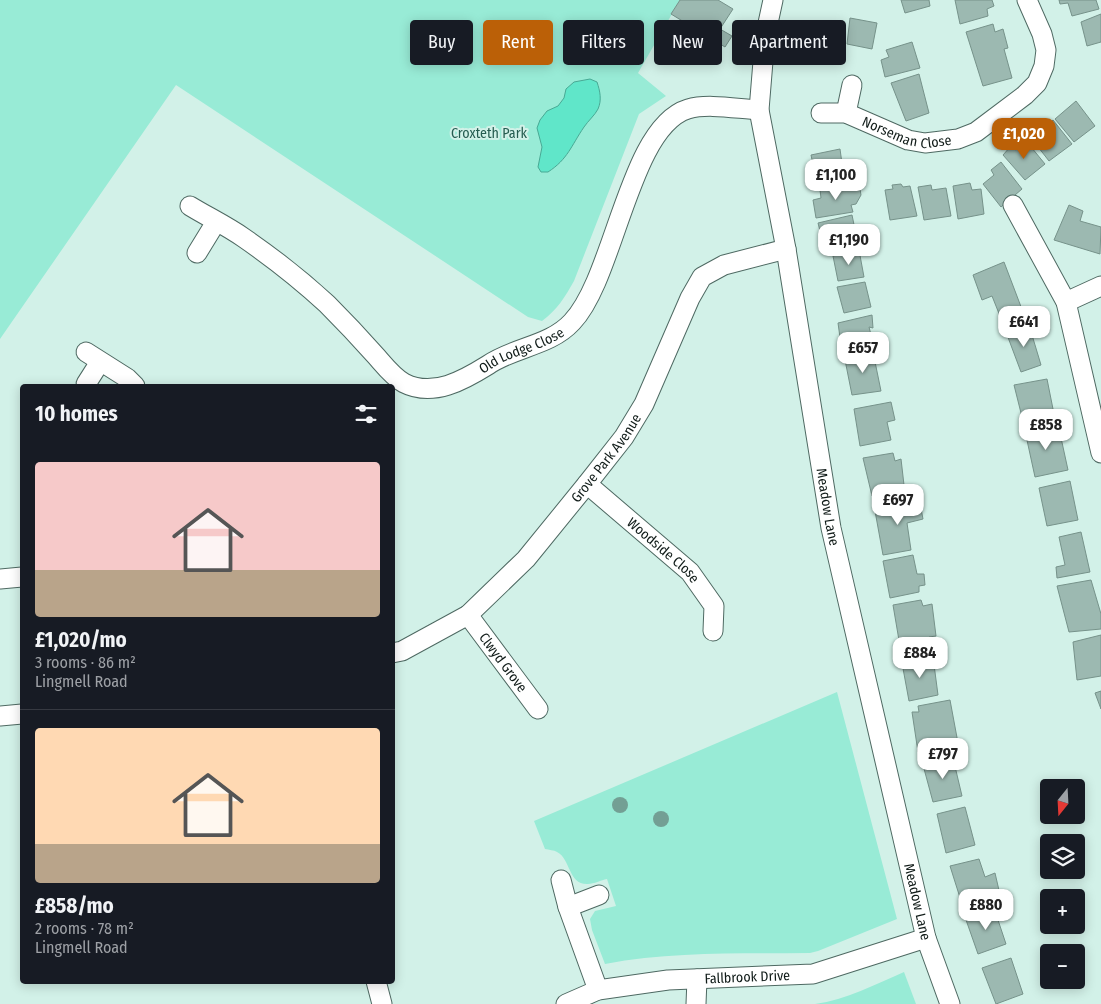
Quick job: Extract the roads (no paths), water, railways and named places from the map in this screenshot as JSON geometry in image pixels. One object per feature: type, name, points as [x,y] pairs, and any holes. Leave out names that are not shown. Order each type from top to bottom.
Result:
[{"type":"street","name":"Meadow Lane","points":[[773,0],[765,37],[759,110],[786,249],[831,528],[926,938],[950,1004]]},
{"type":"street","name":"Norseman Close","points":[[821,113],[846,113],[908,140],[925,143],[958,139],[976,132],[1026,95],[1037,83],[1044,66],[1046,50],[1042,34],[1027,0]]},
{"type":"street","points":[[846,113],[852,85]]},
{"type":"street","name":"Old Lodge Close","points":[[190,206],[256,246],[297,278],[346,322],[390,372],[403,383],[418,388],[432,389],[450,386],[467,379],[497,358],[558,334],[572,322],[586,302],[596,281],[642,162],[654,137],[670,119],[687,110],[702,107],[759,110]]},
{"type":"street","points":[[1014,205],[1066,302],[1101,454]]},
{"type":"street","points":[[197,252],[216,222]]},
{"type":"street","name":"Grove Park Avenue","points":[[395,652],[402,651],[468,615],[526,559],[624,437],[644,404],[690,298],[702,277],[724,266],[786,249]]},
{"type":"street","points":[[1066,302],[1101,286]]},
{"type":"street","points":[[86,384],[93,357],[133,384]]},
{"type":"street","name":"Woodside Close","points":[[587,484],[690,572],[714,606],[712,631]]},
{"type":"street","points":[[0,579],[20,577]]},
{"type":"street","name":"Clwyd Grove","points":[[468,615],[538,709]]},
{"type":"street","points":[[0,716],[20,714]]},
{"type":"street","points":[[561,880],[568,906],[598,990]]},
{"type":"street","points":[[568,906],[600,895]]},
{"type":"street","name":"Fallbrook Drive","points":[[566,1004],[598,990],[668,980],[813,974],[926,938]]},
{"type":"street","points":[[696,1004],[697,979]]},
{"type":"street","points":[[377,984],[382,1004]]},
{"type":"park label","name":"Croxteth Park","points":[[489,133]]}]
